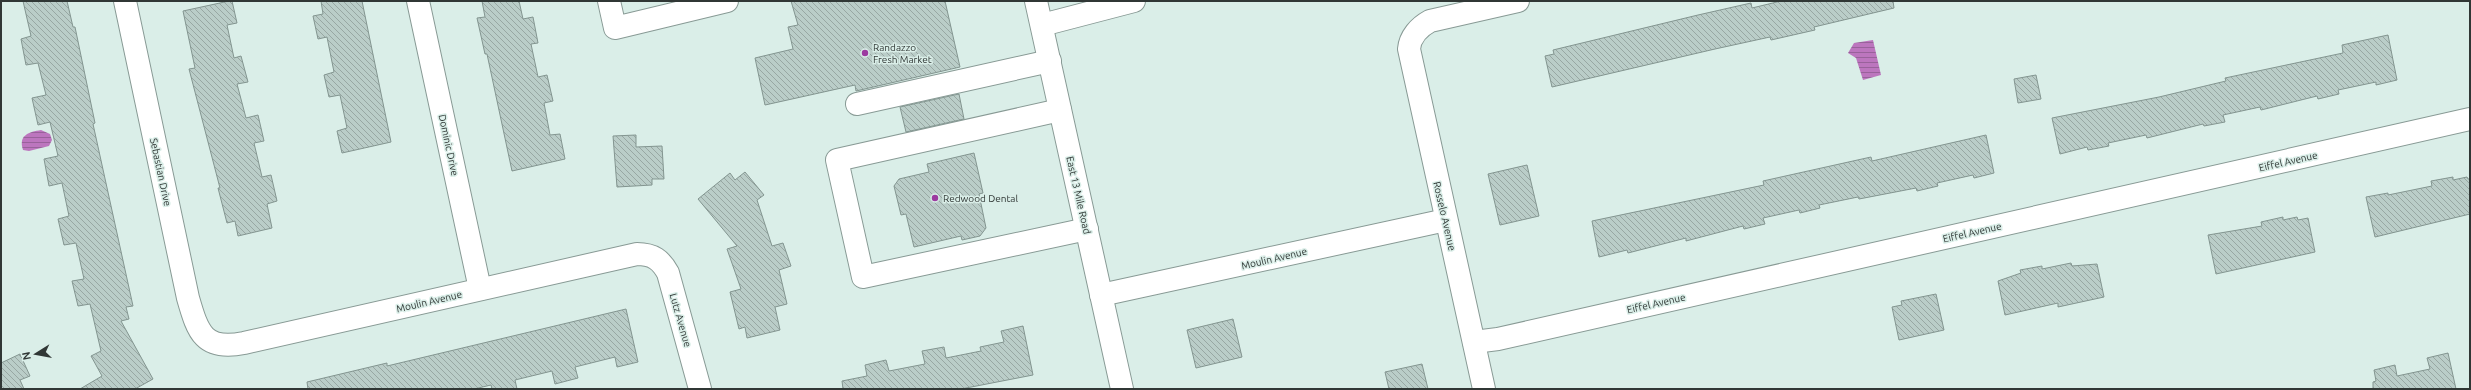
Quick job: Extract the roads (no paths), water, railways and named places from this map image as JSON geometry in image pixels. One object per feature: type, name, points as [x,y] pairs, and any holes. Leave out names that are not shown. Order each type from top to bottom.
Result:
[{"type":"street","name":"Sebastian Drive","points":[[124,1],[188,298],[195,322],[205,339]]},
{"type":"street","name":"Dominic Drive","points":[[418,1],[480,289]]},
{"type":"street","points":[[609,1],[615,28],[727,1]]},
{"type":"street","name":"East 13 Mile Road","points":[[1036,1],[1122,389]]},
{"type":"street","points":[[1042,25],[1134,1]]},
{"type":"street","name":"Rosselo Avenue","points":[[1484,389],[1411,66],[1410,43],[1418,29],[1430,21],[1518,1]]},
{"type":"street","points":[[857,104],[1050,61]]},
{"type":"street","points":[[1060,110],[837,160],[863,278],[1087,229]]},
{"type":"street","name":"Eiffel Avenue","points":[[1474,342],[1506,337],[2470,120]]},
{"type":"street","name":"Moulin Avenue","points":[[1101,295],[1446,220]]},
{"type":"street","name":"Moulin Avenue","points":[[205,339],[217,345],[231,345],[637,254],[653,256]]},
{"type":"street","name":"Lutz Avenue","points":[[653,256],[662,262],[668,273],[700,389]]},
{"type":"place","name":"Randazzo Fresh Market","points":[[865,53]]},
{"type":"place","name":"Redwood Dental","points":[[935,198]]}]
